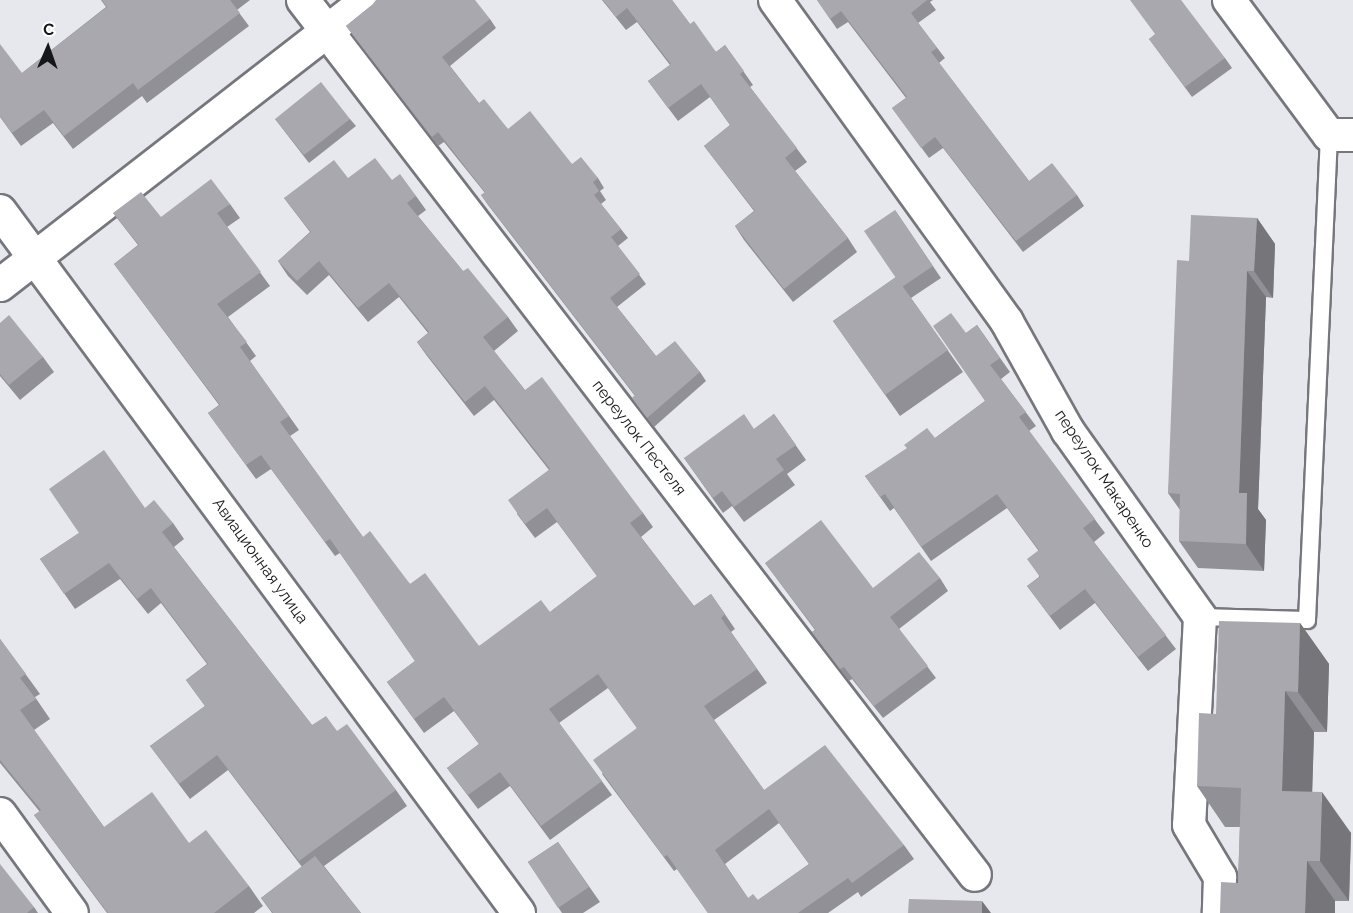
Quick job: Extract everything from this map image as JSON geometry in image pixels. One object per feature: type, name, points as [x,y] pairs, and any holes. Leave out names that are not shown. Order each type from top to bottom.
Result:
[{"type":"street","name":"переулок Пестеля","points":[[303,0],[975,876]]},
{"type":"street","points":[[0,285],[368,0]]},
{"type":"street","name":"переулок Макаренко","points":[[775,0],[1006,322],[1068,431],[1200,617]]},
{"type":"street","points":[[1229,0],[1341,135]]},
{"type":"street","name":"Авиационная улица","points":[[0,211],[519,913]]},
{"type":"street","points":[[1200,617],[1189,825],[1220,877],[1220,913]]},
{"type":"street","points":[[0,814],[72,913]]},
{"type":"lane","points":[[1200,617],[1307,620],[1341,135]]},
{"type":"building","points":[[102,0],[230,0],[240,13],[138,90],[133,83],[64,136],[44,110],[12,133],[0,116],[0,44],[22,73],[107,7]]},
{"type":"building","points":[[376,0],[475,0],[490,19],[442,57],[479,103],[484,99],[508,129],[530,111],[572,164],[581,157],[598,178],[593,182],[599,191],[594,195],[621,229],[611,237],[640,274],[610,298],[656,356],[675,341],[700,372],[647,418],[632,398],[635,395],[481,195],[485,192],[438,132],[432,137],[346,26]]},
{"type":"building","points":[[603,0],[672,0],[690,24],[694,21],[716,52],[725,45],[744,71],[740,74],[797,148],[785,158],[848,238],[784,289],[735,226],[755,211],[704,146],[730,125],[701,84],[668,108],[648,81],[671,64],[627,8],[616,17]]},
{"type":"building","points":[[817,0],[927,0],[911,13],[937,48],[931,52],[1029,181],[1052,163],[1077,195],[1016,241],[935,137],[921,148],[892,108],[907,97],[841,11],[830,19]]},
{"type":"building","points":[[1130,0],[1181,0],[1225,58],[1185,87],[1149,39],[1155,34]]},
{"type":"building","points":[[321,82],[350,119],[304,155],[275,119]]},
{"type":"building","points":[[375,158],[392,180],[400,174],[416,196],[407,203],[463,271],[468,268],[508,317],[483,337],[525,390],[542,377],[643,513],[630,523],[694,606],[711,594],[725,614],[721,618],[757,669],[704,706],[764,790],[825,745],[904,845],[852,883],[848,878],[798,913],[708,913],[667,855],[664,857],[593,760],[637,728],[598,674],[549,709],[602,781],[541,826],[500,772],[468,795],[447,768],[479,744],[444,697],[414,719],[387,682],[415,661],[330,539],[325,542],[261,455],[246,465],[208,413],[220,405],[114,264],[139,245],[113,213],[141,192],[161,217],[211,179],[230,204],[217,213],[261,272],[217,304],[247,342],[240,347],[289,416],[280,422],[363,537],[370,531],[410,584],[425,573],[479,646],[541,600],[550,612],[597,576],[547,508],[525,524],[508,500],[550,469],[485,386],[465,402],[417,342],[429,332],[389,283],[358,308],[319,261],[297,281],[278,261],[311,232],[284,198],[334,160],[348,178]],"holes":[[[769,809],[809,864],[758,900],[753,894],[748,898],[715,850]]]},
{"type":"building","points":[[895,210],[933,266],[902,287],[864,231]]},
{"type":"building","points":[[1191,215],[1257,218],[1254,271],[1247,271],[1239,493],[1247,493],[1246,544],[1179,541],[1180,494],[1168,493],[1177,260],[1189,261]]},
{"type":"building","points":[[896,277],[948,350],[885,395],[833,321]]},
{"type":"building","points":[[951,313],[966,333],[977,325],[1000,358],[990,365],[1026,412],[1019,417],[1095,519],[1083,528],[1166,635],[1138,657],[1085,589],[1050,616],[1027,586],[1040,577],[1027,559],[1039,550],[997,494],[921,547],[885,494],[880,497],[865,476],[907,448],[904,445],[927,428],[935,438],[985,401],[933,326]]},
{"type":"building","points":[[9,315],[43,357],[9,385],[0,374],[0,323]]},
{"type":"building","points":[[744,414],[754,429],[774,414],[796,445],[776,459],[784,470],[734,507],[722,491],[713,498],[684,458]]},
{"type":"building","points":[[104,450],[145,508],[154,500],[173,523],[162,532],[312,725],[326,716],[337,731],[347,724],[396,790],[299,861],[217,755],[179,784],[150,746],[205,706],[186,680],[208,664],[151,588],[137,599],[109,563],[64,594],[40,559],[79,533],[49,489]]},
{"type":"building","points":[[821,520],[873,588],[919,552],[940,578],[890,617],[928,666],[874,706],[844,667],[840,669],[812,632],[816,630],[765,563]]},
{"type":"building","points":[[1219,621],[1300,623],[1298,692],[1285,691],[1282,791],[1322,792],[1320,861],[1307,861],[1305,913],[1220,913],[1221,882],[1238,883],[1241,788],[1197,786],[1199,713],[1216,714]]},
{"type":"building","points":[[0,639],[26,674],[20,678],[36,699],[20,710],[104,827],[152,792],[189,843],[206,830],[249,886],[214,913],[108,913],[34,815],[41,810],[0,760]]},
{"type":"building","points":[[558,842],[589,887],[558,908],[528,862]]},
{"type":"building","points":[[315,856],[361,913],[273,913],[261,898]]},
{"type":"building","points":[[0,864],[34,907],[27,913],[0,913]]},
{"type":"building","points":[[909,899],[982,901],[982,913],[908,913]]}]
